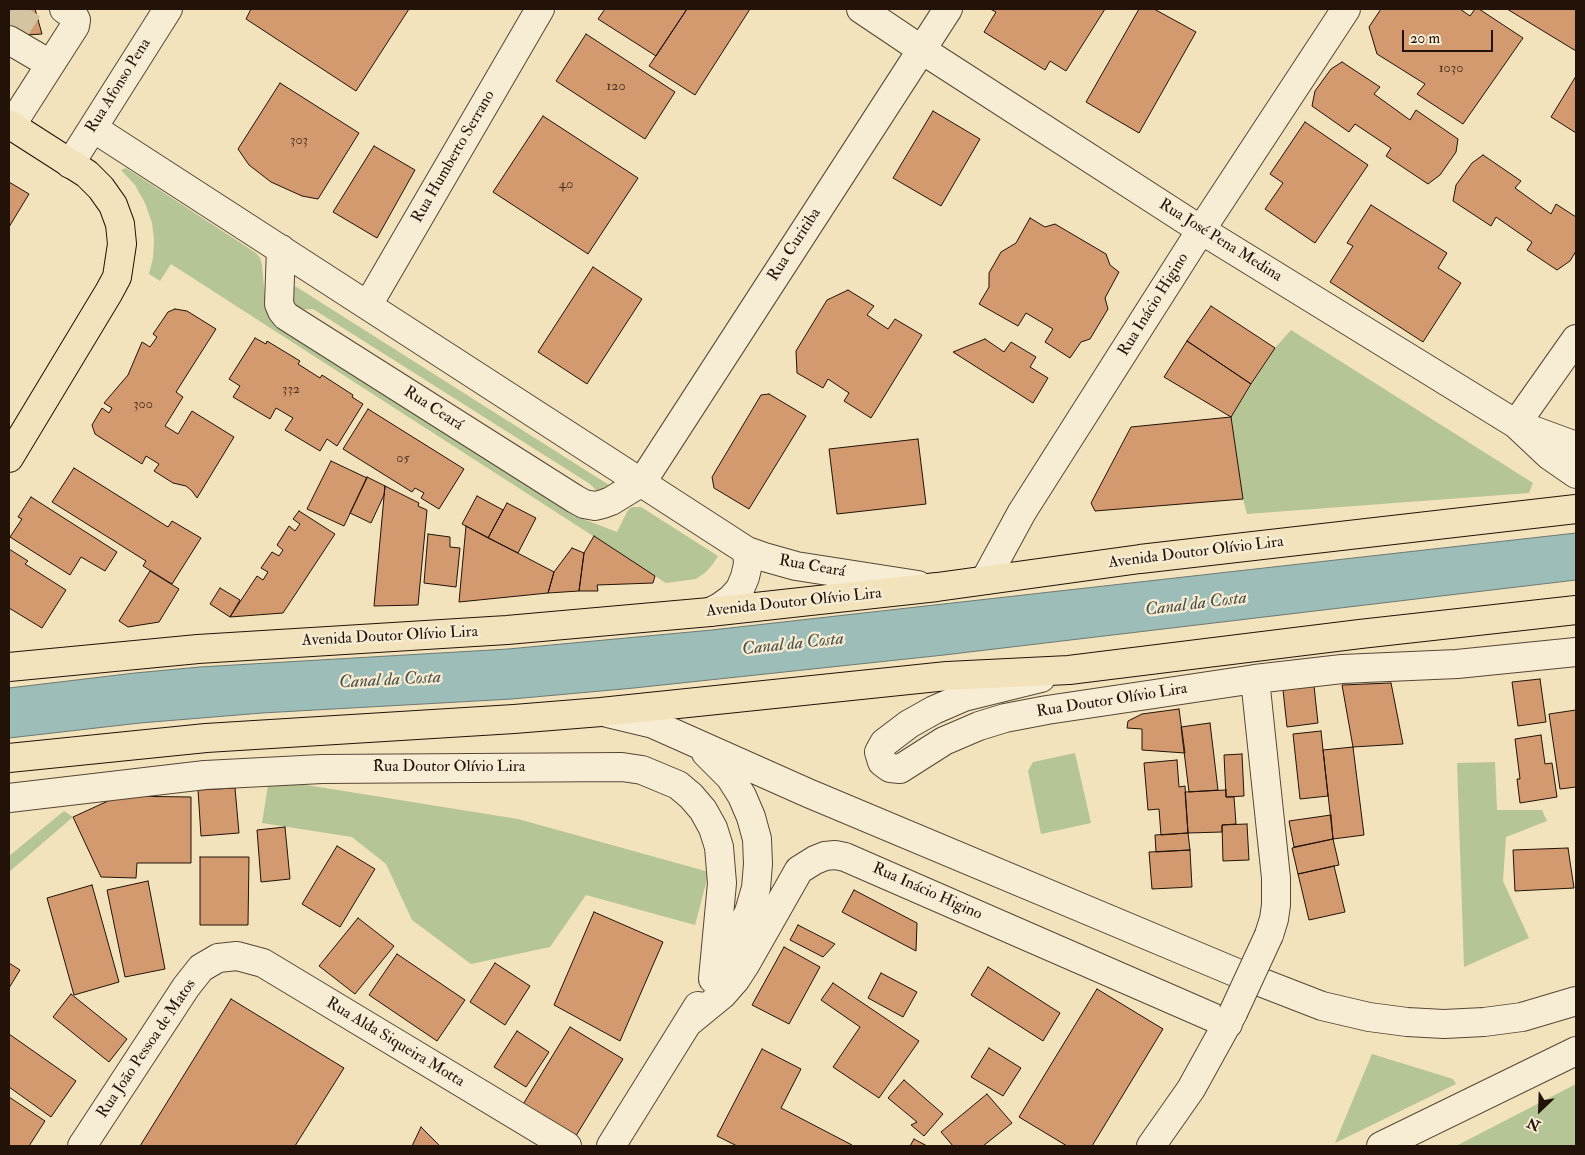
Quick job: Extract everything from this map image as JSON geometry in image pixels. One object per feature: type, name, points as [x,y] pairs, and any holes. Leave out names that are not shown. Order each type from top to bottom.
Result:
[{"type":"main road","points":[[9,458],[117,277],[121,261],[122,244],[120,224],[113,206],[102,188],[87,174],[10,125]]},
{"type":"main road","name":"Avenida Doutor Olívio Lira","points":[[9,667],[198,649],[527,629],[710,612],[937,587],[1150,558],[1576,509]]},
{"type":"main road","points":[[9,758],[216,737],[505,720],[601,712],[947,676],[1069,670],[1360,634],[1576,610]]},
{"type":"street","points":[[10,125],[51,48],[75,26],[76,20],[74,16],[64,9]]},
{"type":"street","name":"Rua Afonso Pena","points":[[70,164],[168,9]]},
{"type":"street","name":"Rua Humberto Serrano","points":[[368,305],[540,9]]},
{"type":"street","name":"Rua José Pena Medina","points":[[861,9],[1201,230],[1516,424],[1550,456],[1576,474]]},
{"type":"street","name":"Rua Curitiba","points":[[642,482],[948,9]]},
{"type":"street","name":"Rua Inácio Higino","points":[[984,580],[1022,512],[1201,230],[1346,9]]},
{"type":"street","points":[[9,40],[51,48]]},
{"type":"street","name":"Rua Ceará","points":[[94,128],[747,551],[796,566],[937,587]]},
{"type":"street","name":"Rua Ceará","points":[[281,249],[279,304],[286,316],[584,504],[595,506],[611,501],[642,482]]},
{"type":"street","points":[[1576,339],[1516,424],[1576,446]]},
{"type":"street","points":[[710,612],[731,599],[740,589],[746,577],[747,551]]},
{"type":"street","name":"Rua Doutor Olívio Lira","points":[[1069,670],[964,698],[934,710],[909,724],[884,743],[880,752],[882,762],[890,768],[900,770],[944,742],[979,726],[1005,718],[1056,708],[1255,679],[1364,667],[1458,664],[1576,652]]},
{"type":"street","points":[[1151,1146],[1190,1089],[1230,1018],[1269,935],[1274,919],[1276,878],[1255,679]]},
{"type":"street","points":[[601,712],[653,724],[808,792],[1237,974],[1322,1006],[1369,1017],[1444,1024],[1484,1022],[1522,1017],[1576,1002]]},
{"type":"street","name":"Rua Inácio Higino","points":[[611,1146],[689,1022],[749,912],[756,888],[758,864],[757,839],[751,817],[742,796],[730,777],[715,760],[697,746],[678,735]]},
{"type":"street","name":"Rua Doutor Olívio Lira","points":[[9,798],[205,775],[322,769],[622,767],[642,770],[678,785],[703,810],[713,828],[719,846],[722,883],[713,979]]},
{"type":"street","name":"Rua Inácio Higino","points":[[689,1022],[722,995],[736,979],[746,965],[799,870],[815,860],[835,855],[845,857],[1230,1018]]},
{"type":"street","name":"Rua Alda Siqueira Motta","points":[[218,958],[237,956],[263,963],[567,1146]]},
{"type":"street","name":"Rua João Pessoa de Matos","points":[[82,1146],[186,987],[201,968],[218,958]]},
{"type":"street","points":[[1381,1146],[1576,1052]]},
{"type":"green space","points":[[126,168],[256,253],[262,265],[266,309],[281,329],[575,516],[617,532],[628,510],[632,507],[641,507],[718,556],[713,564],[696,579],[666,583],[171,264],[160,281],[149,274],[153,258],[154,240],[152,223],[145,203],[135,185],[121,170]]},
{"type":"green space","points":[[295,286],[609,485],[608,489],[602,492],[596,490],[590,484],[313,309],[299,310],[294,304],[292,297]]},
{"type":"green space","points":[[1291,330],[1533,483],[1529,493],[1247,514],[1243,499],[1231,417],[1275,348]]},
{"type":"green space","points":[[1075,753],[1091,823],[1041,834],[1028,771],[1033,762]]},
{"type":"green space","points":[[1495,762],[1497,810],[1542,810],[1547,821],[1506,837],[1503,881],[1529,938],[1464,967],[1457,763]]},
{"type":"green space","points":[[269,779],[518,819],[709,872],[695,925],[586,895],[550,947],[471,964],[412,920],[386,864],[352,837],[262,823]]},
{"type":"green space","points":[[64,811],[73,817],[9,872],[9,856]]},
{"type":"green space","points":[[1372,1054],[1453,1079],[1456,1084],[1335,1143]]},
{"type":"green space","points":[[1576,1084],[1576,1146],[1456,1146]]},
{"type":"water","name":"Canal da Costa","points":[[1576,533],[1576,580],[944,655],[634,688],[512,699],[262,713],[140,723],[9,738],[9,688],[200,667],[508,649],[712,630]]},
{"type":"building","points":[[9,9],[35,9],[42,34],[9,36]]},
{"type":"building","points":[[251,9],[409,9],[356,91],[246,19]]},
{"type":"building","points":[[605,9],[687,9],[656,56],[598,19]]},
{"type":"building","points":[[687,9],[750,9],[695,95],[649,66]]},
{"type":"building","points":[[990,9],[1105,9],[1066,71],[1050,61],[1045,70],[984,32],[996,12]]},
{"type":"building","points":[[1139,9],[1154,9],[1196,32],[1139,133],[1086,102]]},
{"type":"building","points":[[1381,9],[1460,9],[1470,16],[1475,9],[1479,9],[1523,38],[1463,124],[1417,94],[1425,84],[1377,54],[1369,27]]},
{"type":"building","points":[[1507,9],[1576,9],[1576,51]]},
{"type":"building","points":[[586,34],[675,92],[645,139],[556,81]]},
{"type":"building","points":[[1342,62],[1380,87],[1374,94],[1410,120],[1416,110],[1458,139],[1456,152],[1440,175],[1428,184],[1386,156],[1391,148],[1355,124],[1349,132],[1312,106],[1315,91],[1331,69]]},
{"type":"building","points":[[1576,76],[1576,133],[1551,117]]},
{"type":"building","points":[[280,83],[359,133],[318,199],[302,196],[271,182],[249,165],[238,149]]},
{"type":"building","points":[[933,111],[980,139],[941,206],[893,178]]},
{"type":"building","points":[[543,116],[638,178],[588,254],[493,192]]},
{"type":"building","points":[[1305,122],[1368,165],[1315,243],[1265,209],[1283,183],[1270,174]]},
{"type":"building","points":[[374,146],[415,170],[377,238],[333,212]]},
{"type":"building","points":[[1483,155],[1521,181],[1515,188],[1551,214],[1556,204],[1576,217],[1576,251],[1570,261],[1557,270],[1527,250],[1532,242],[1496,217],[1491,226],[1453,201],[1456,185],[1472,163]]},
{"type":"building","points":[[9,182],[29,194],[9,227]]},
{"type":"building","points":[[1371,205],[1447,253],[1438,268],[1461,283],[1423,342],[1330,282],[1353,246],[1347,243]]},
{"type":"building","points":[[1030,218],[1045,227],[1055,224],[1106,254],[1110,265],[1119,272],[1105,298],[1108,309],[1090,339],[1081,342],[1070,358],[1045,342],[1053,329],[1026,313],[1018,326],[979,304],[989,287],[989,273],[1001,252],[1016,243]]},
{"type":"building","points":[[593,267],[642,299],[587,384],[538,352]]},
{"type":"building","points":[[848,290],[874,306],[867,315],[888,329],[895,319],[922,335],[871,418],[844,401],[849,393],[828,379],[823,388],[797,373],[796,351],[827,300]]},
{"type":"building","points":[[1211,306],[1275,348],[1251,384],[1187,341]]},
{"type":"building","points":[[175,309],[187,311],[216,329],[176,392],[183,397],[165,426],[178,434],[192,411],[234,437],[197,498],[186,486],[173,483],[154,471],[159,464],[146,456],[142,464],[95,434],[92,425],[102,408],[109,413],[112,408],[104,403],[128,375],[142,342],[150,347],[157,337],[153,334],[168,312]]},
{"type":"building","points":[[255,338],[266,344],[267,341],[300,361],[298,364],[320,378],[322,375],[353,395],[352,397],[363,404],[337,446],[327,439],[320,451],[285,430],[293,418],[276,408],[270,419],[233,397],[240,386],[229,379]]},
{"type":"building","points":[[985,339],[1004,352],[1011,342],[1036,357],[1030,367],[1048,378],[1033,403],[953,352]]},
{"type":"building","points":[[1187,341],[1251,384],[1231,417],[1164,377]]},
{"type":"building","points":[[769,394],[806,416],[749,509],[714,488],[712,477],[761,395]]},
{"type":"building","points":[[368,409],[464,469],[439,509],[421,498],[424,493],[415,488],[412,492],[343,449]]},
{"type":"building","points":[[1231,417],[1243,499],[1095,511],[1091,503],[1131,427]]},
{"type":"building","points":[[918,439],[926,504],[837,514],[829,449]]},
{"type":"building","points":[[331,461],[367,478],[344,526],[307,509]]},
{"type":"building","points":[[74,468],[168,527],[172,521],[201,538],[172,584],[143,566],[146,561],[52,502]]},
{"type":"building","points":[[367,477],[385,486],[384,495],[371,523],[350,513]]},
{"type":"building","points":[[385,486],[419,503],[418,506],[427,510],[418,605],[374,606]]},
{"type":"building","points":[[477,496],[503,510],[488,538],[462,524]]},
{"type":"building","points":[[31,497],[117,552],[105,571],[81,557],[70,575],[10,537],[22,519],[18,517]]},
{"type":"building","points":[[507,503],[536,518],[518,553],[488,538]]},
{"type":"building","points":[[299,511],[335,534],[283,613],[230,617],[257,576],[263,580],[268,572],[261,568],[272,552],[279,556],[283,550],[277,545],[289,526],[295,531],[300,524],[293,519]]},
{"type":"building","points":[[466,526],[554,572],[548,593],[459,602]]},
{"type":"building","points":[[428,534],[450,537],[450,547],[460,548],[456,587],[424,583]]},
{"type":"building","points":[[594,536],[655,576],[653,583],[597,585],[598,591],[579,591],[584,553]]},
{"type":"building","points":[[572,548],[584,553],[579,591],[548,593],[554,572]]},
{"type":"building","points":[[9,549],[28,561],[25,564],[66,590],[42,628],[9,608]]},
{"type":"building","points":[[150,571],[179,589],[159,622],[128,627],[119,621]]},
{"type":"building","points":[[220,588],[240,600],[230,617],[210,604]]},
{"type":"building","points":[[1540,679],[1546,722],[1518,726],[1512,682]]},
{"type":"building","points":[[1391,683],[1403,744],[1353,747],[1342,685]]},
{"type":"building","points":[[1314,686],[1318,723],[1287,727],[1283,690]]},
{"type":"building","points":[[1179,709],[1185,753],[1142,750],[1142,729],[1127,728],[1128,721],[1142,714]]},
{"type":"building","points":[[1576,710],[1576,787],[1560,789],[1549,714]]},
{"type":"building","points":[[1210,723],[1218,790],[1189,792],[1181,727]]},
{"type":"building","points":[[1321,731],[1328,796],[1300,799],[1293,734]]},
{"type":"building","points":[[1541,735],[1545,764],[1552,763],[1557,797],[1520,803],[1517,779],[1520,779],[1515,739]]},
{"type":"building","points":[[1353,747],[1364,835],[1333,839],[1323,750]]},
{"type":"building","points":[[1242,754],[1244,796],[1226,797],[1224,755]]},
{"type":"building","points":[[1177,760],[1179,787],[1185,786],[1188,833],[1161,835],[1159,809],[1148,810],[1144,763]]},
{"type":"building","points":[[235,788],[239,833],[201,836],[198,790]]},
{"type":"building","points":[[1226,790],[1226,797],[1234,797],[1236,824],[1222,825],[1222,832],[1188,833],[1185,792]]},
{"type":"building","points":[[119,796],[191,797],[191,863],[137,863],[136,878],[101,877],[73,817]]},
{"type":"building","points":[[1331,815],[1333,839],[1294,847],[1289,821]]},
{"type":"building","points":[[1247,824],[1249,860],[1223,861],[1222,825]]},
{"type":"building","points":[[285,827],[290,879],[261,882],[257,830]]},
{"type":"building","points":[[1188,833],[1190,850],[1156,852],[1155,835]]},
{"type":"building","points":[[1333,839],[1339,865],[1298,874],[1292,848]]},
{"type":"building","points":[[337,846],[375,869],[340,927],[302,904]]},
{"type":"building","points":[[1568,848],[1574,888],[1515,891],[1513,850]]},
{"type":"building","points":[[1190,850],[1192,887],[1152,889],[1149,852]]},
{"type":"building","points":[[200,857],[249,857],[248,925],[200,925]]},
{"type":"building","points":[[1334,866],[1345,912],[1309,920],[1298,874]]},
{"type":"building","points":[[148,881],[165,969],[125,977],[107,890]]},
{"type":"building","points":[[92,885],[119,982],[74,995],[47,898]]},
{"type":"building","points":[[854,890],[917,923],[916,951],[842,912]]},
{"type":"building","points":[[594,912],[663,942],[620,1041],[554,1005]]},
{"type":"building","points":[[358,918],[394,946],[355,994],[319,966]]},
{"type":"building","points":[[798,925],[835,944],[823,957],[790,940]]},
{"type":"building","points":[[784,947],[820,967],[789,1024],[752,1005]]},
{"type":"building","points":[[397,954],[465,1000],[437,1041],[369,995]]},
{"type":"building","points":[[9,963],[20,970],[9,988]]},
{"type":"building","points":[[495,963],[530,986],[505,1025],[470,1002]]},
{"type":"building","points":[[988,967],[1060,1013],[1043,1041],[971,995]]},
{"type":"building","points":[[881,973],[917,992],[903,1017],[868,998]]},
{"type":"building","points":[[833,983],[919,1041],[879,1098],[833,1067],[860,1027],[821,1000]]},
{"type":"building","points":[[1097,989],[1163,1029],[1092,1146],[1067,1146],[1019,1117]]},
{"type":"building","points":[[71,994],[127,1039],[109,1062],[53,1017]]},
{"type":"building","points":[[231,999],[344,1068],[295,1146],[140,1146]]},
{"type":"building","points":[[570,1027],[623,1059],[574,1139],[522,1106]]},
{"type":"building","points":[[517,1031],[549,1052],[526,1087],[494,1067]]},
{"type":"building","points":[[9,1034],[76,1081],[51,1117],[9,1087]]},
{"type":"building","points":[[989,1048],[1021,1068],[1003,1096],[971,1077]]},
{"type":"building","points":[[762,1049],[801,1069],[781,1108],[852,1146],[737,1146],[717,1136]]},
{"type":"building","points":[[904,1080],[943,1114],[924,1136],[911,1125],[917,1122],[888,1098]]},
{"type":"building","points":[[987,1094],[1012,1123],[983,1146],[953,1146],[941,1132]]},
{"type":"building","points":[[9,1097],[45,1121],[29,1146],[9,1146]]},
{"type":"building","points":[[421,1127],[440,1146],[412,1146]]},
{"type":"building","points":[[914,1139],[927,1146],[910,1146]]},
{"type":"tunnel","points":[[9,13],[42,34]]}]
